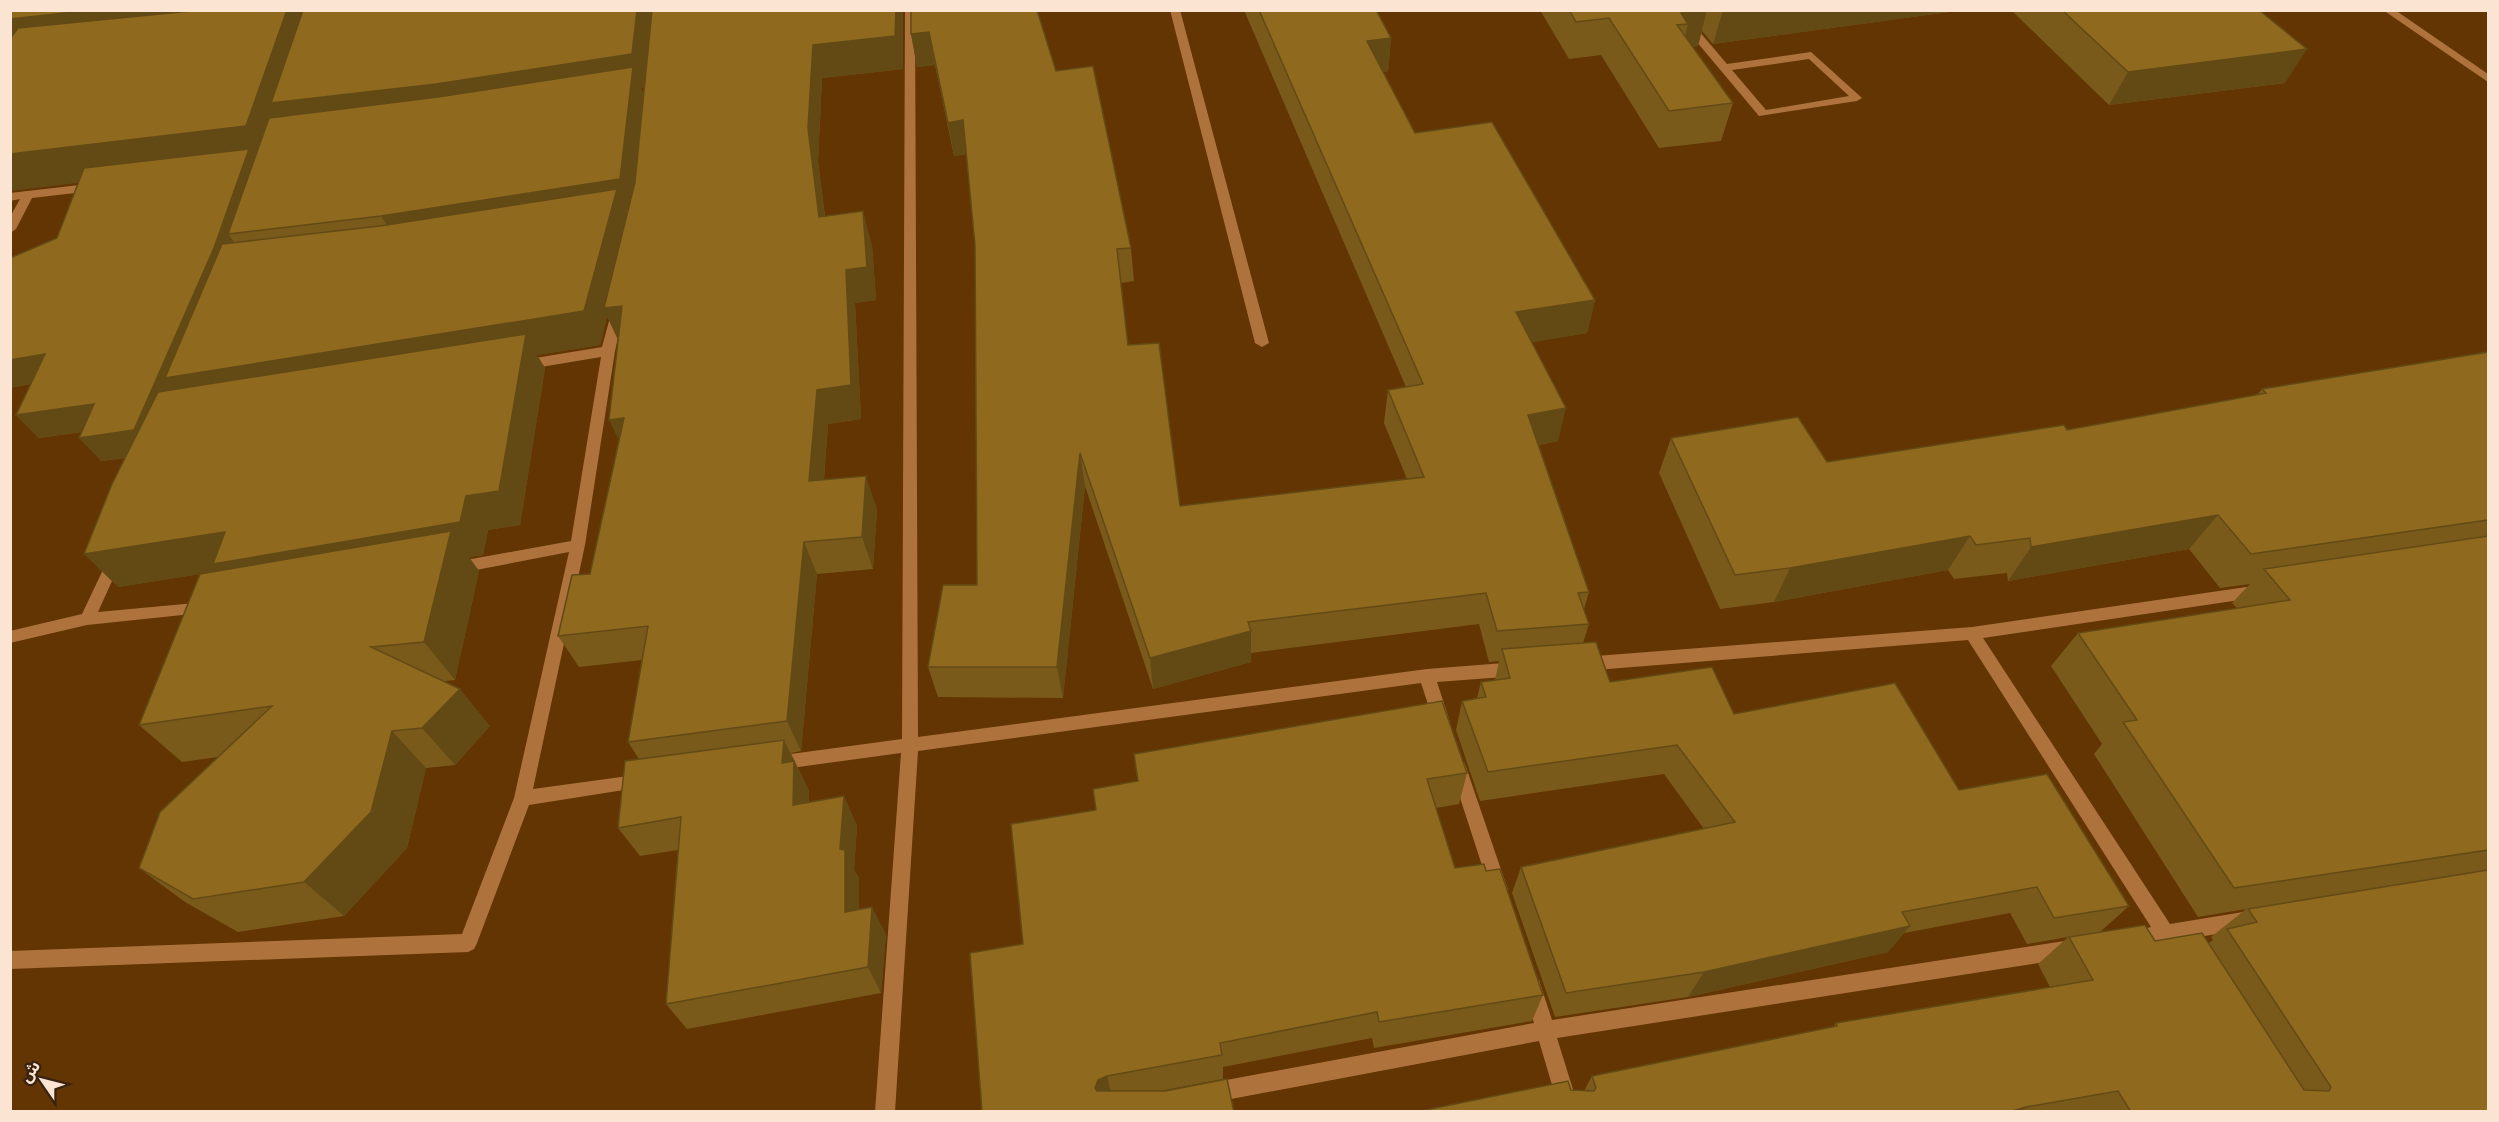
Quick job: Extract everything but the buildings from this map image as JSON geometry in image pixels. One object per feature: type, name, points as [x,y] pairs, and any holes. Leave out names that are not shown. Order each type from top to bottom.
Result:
[{"type":"street","points":[[885,1112],[910,744],[910,10]]},
{"type":"street","points":[[1175,10],[1262,343]]},
{"type":"street","points":[[1675,10],[1724,68],[1763,114],[1857,98],[1811,55],[1724,68]]},
{"type":"street","points":[[2388,10],[2488,79]]},
{"type":"street","points":[[10,197],[110,185]]},
{"type":"street","points":[[10,229],[28,195]]},
{"type":"street","points":[[10,960],[468,943],[523,798],[578,545],[608,351],[622,294]]},
{"type":"street","points":[[505,368],[608,351]]},
{"type":"street","points":[[438,571],[578,545]]},
{"type":"street","points":[[87,619],[121,546]]},
{"type":"street","points":[[1569,665],[1972,633],[2277,588]]},
{"type":"street","points":[[10,637],[87,619],[227,606]]},
{"type":"street","points":[[1972,633],[2177,953]]},
{"type":"street","points":[[757,765],[1427,676],[1534,668]]},
{"type":"street","points":[[1427,676],[1506,909]]},
{"type":"street","points":[[523,798],[664,778]]},
{"type":"street","points":[[2118,941],[2269,917]]},
{"type":"street","points":[[1195,1096],[1547,1030],[2095,945]]},
{"type":"street","points":[[1525,964],[1547,1030],[1570,1112]]}]
